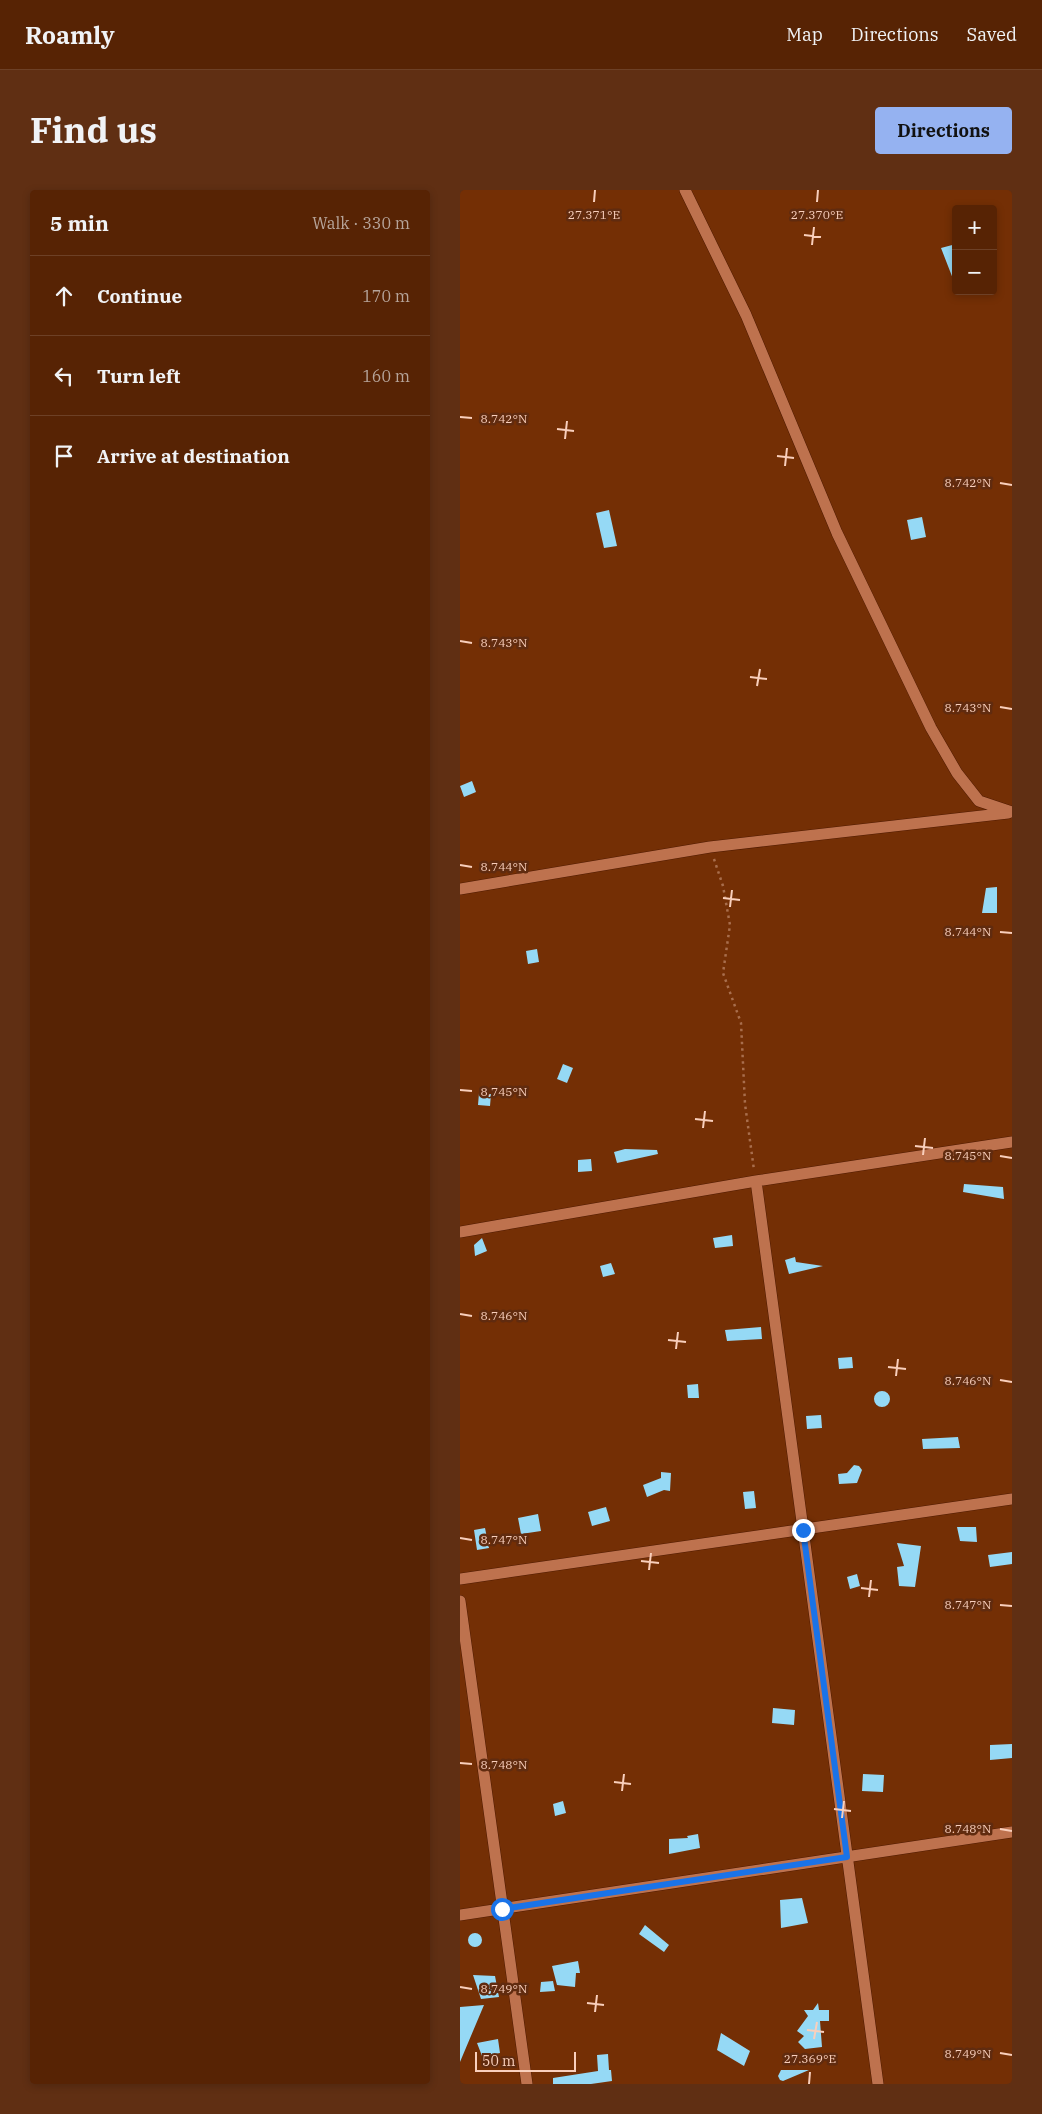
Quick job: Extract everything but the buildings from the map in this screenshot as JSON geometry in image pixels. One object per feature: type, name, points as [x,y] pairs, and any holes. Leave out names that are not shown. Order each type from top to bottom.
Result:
[{"type":"street","points":[[685,190],[746,315],[837,533],[931,728],[957,773],[979,801],[1012,812]]},
{"type":"street","points":[[460,889],[710,847],[1012,812]]},
{"type":"street","points":[[460,1232],[756,1181],[1012,1142]]},
{"type":"street","points":[[756,1181],[878,2084]]},
{"type":"street","points":[[460,1579],[1012,1499]]},
{"type":"street","points":[[460,1601],[527,2084]]},
{"type":"street","points":[[460,1915],[1012,1832]]},
{"type":"path","points":[[710,847],[723,886],[730,925],[723,973],[741,1023],[745,1104],[756,1181]]},
{"type":"route","points":[[502,1909],[847,1857],[803,1530]]}]
